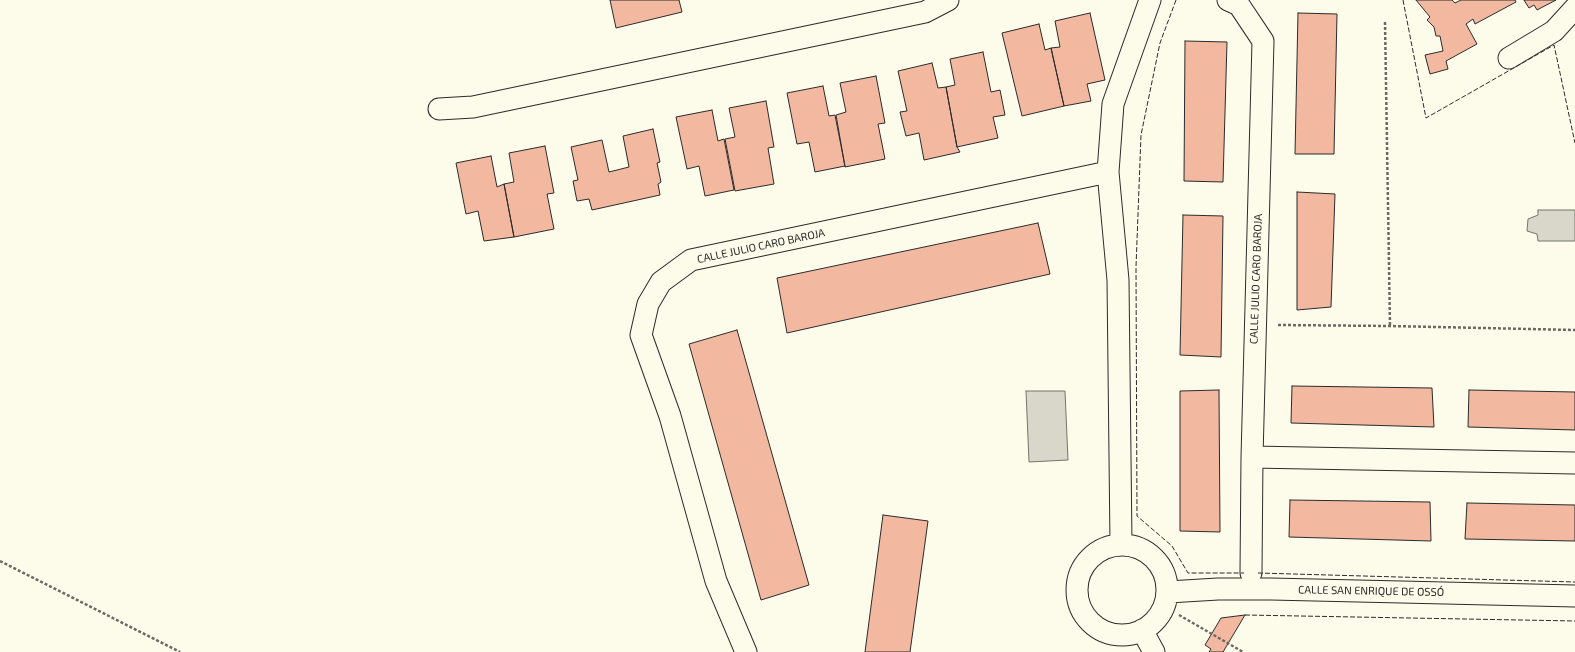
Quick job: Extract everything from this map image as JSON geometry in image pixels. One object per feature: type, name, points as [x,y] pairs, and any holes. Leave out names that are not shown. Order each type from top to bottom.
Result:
[{"type":"street","points":[[440,109],[473,107],[925,12],[948,0]]},
{"type":"street","points":[[1121,544],[1118,280],[1108,172],[1113,104],[1150,0]]},
{"type":"street","name":"CALLE JULIO CARO BAROJA","points":[[1228,0],[1239,5],[1263,41],[1252,457],[1251,573]]},
{"type":"street","points":[[1508,58],[1554,31],[1575,8]]},
{"type":"street","name":"CALLE JULIO CARO BAROJA","points":[[746,652],[716,581],[670,416],[641,335],[648,304],[661,282],[692,260],[1108,172]]},
{"type":"street","points":[[1252,457],[1575,463]]},
{"type":"street","points":[[1121,544],[1139,548],[1155,558],[1165,573],[1166,599],[1160,614],[1142,630],[1122,635],[1103,631],[1088,619],[1078,600],[1078,581],[1086,562],[1102,550],[1121,544]]},
{"type":"street","name":"CALLE SAN ENRIQUE DE OSSÓ","points":[[1166,599],[1218,589],[1575,596]]},
{"type":"street","points":[[1142,630],[1154,652]]},
{"type":"path","points":[[1385,22],[1390,326]]},
{"type":"path","points":[[1255,325],[1575,330]]},
{"type":"path","points":[[0,560],[180,652]]},
{"type":"path","points":[[1166,599],[1243,652]]},
{"type":"shaded area","points":[[1538,210],[1575,210],[1575,241],[1538,241],[1537,234],[1527,231],[1528,219],[1538,215]]},
{"type":"shaded area","points":[[1026,391],[1065,391],[1068,460],[1029,462]]},
{"type":"building","points":[[610,0],[679,0],[682,12],[616,28]]},
{"type":"building","points":[[1416,0],[1452,0],[1455,3],[1461,0],[1515,0],[1516,2],[1475,24],[1473,19],[1466,24],[1477,44],[1446,61],[1448,69],[1430,74],[1425,55],[1443,51],[1440,36],[1436,36],[1434,27],[1427,20],[1430,17]]},
{"type":"building","points":[[1524,0],[1556,0],[1537,10],[1534,5],[1529,8]]},
{"type":"building","points":[[1090,13],[1105,80],[1087,84],[1091,101],[1064,106],[1051,48],[1060,47],[1055,21]]},
{"type":"building","points":[[1298,13],[1337,14],[1334,154],[1295,154]]},
{"type":"building","points":[[1039,24],[1045,50],[1051,48],[1064,106],[1022,116],[1002,33]]},
{"type":"building","points":[[1185,41],[1227,42],[1223,182],[1184,181]]},
{"type":"building","points":[[983,52],[991,92],[1000,90],[1005,115],[993,117],[998,138],[957,147],[946,87],[955,85],[950,59]]},
{"type":"building","points":[[932,63],[938,88],[946,87],[957,147],[960,152],[924,160],[919,133],[906,136],[900,112],[907,111],[898,71]]},
{"type":"building","points":[[876,76],[885,123],[878,124],[885,159],[845,167],[836,115],[846,112],[840,83]]},
{"type":"building","points":[[823,86],[829,116],[835,115],[845,166],[815,172],[809,142],[797,144],[787,93]]},
{"type":"building","points":[[766,101],[774,147],[768,148],[774,184],[735,191],[725,139],[735,137],[729,108]]},
{"type":"building","points":[[712,110],[718,141],[724,139],[734,190],[705,196],[699,166],[687,169],[676,117]]},
{"type":"building","points":[[653,129],[660,162],[657,163],[661,182],[658,184],[660,195],[592,210],[589,199],[577,201],[573,181],[578,180],[571,147],[602,140],[609,172],[629,167],[623,136]]},
{"type":"building","points":[[545,146],[554,193],[547,194],[554,229],[514,237],[504,184],[514,182],[509,153]]},
{"type":"building","points":[[491,156],[497,187],[504,184],[514,237],[484,241],[478,211],[466,214],[456,163]]},
{"type":"building","points":[[1297,192],[1335,194],[1331,307],[1297,310]]},
{"type":"building","points":[[1183,215],[1223,216],[1221,357],[1180,355]]},
{"type":"building","points":[[1038,223],[1050,274],[787,333],[777,278]]},
{"type":"building","points":[[737,330],[809,585],[761,600],[689,344]]},
{"type":"building","points":[[1292,386],[1432,388],[1434,427],[1291,423]]},
{"type":"building","points":[[1219,390],[1220,532],[1180,531],[1180,391]]},
{"type":"building","points":[[1469,390],[1575,392],[1575,430],[1468,427]]},
{"type":"building","points":[[1290,500],[1430,502],[1431,541],[1289,537]]},
{"type":"building","points":[[1467,503],[1575,505],[1575,541],[1465,539]]},
{"type":"building","points":[[883,515],[928,521],[910,652],[865,652]]},
{"type":"building","points":[[1245,615],[1223,652],[1209,652],[1211,649],[1205,645],[1221,618]]},
{"type":"fence","points":[[1176,0],[1160,43],[1141,135],[1136,267],[1137,516],[1172,546],[1188,573],[1244,573]]},
{"type":"fence","points":[[1403,0],[1426,118],[1554,45],[1575,143]]},
{"type":"fence","points":[[1258,573],[1575,582]]},
{"type":"fence","points":[[1245,615],[1575,621]]}]
